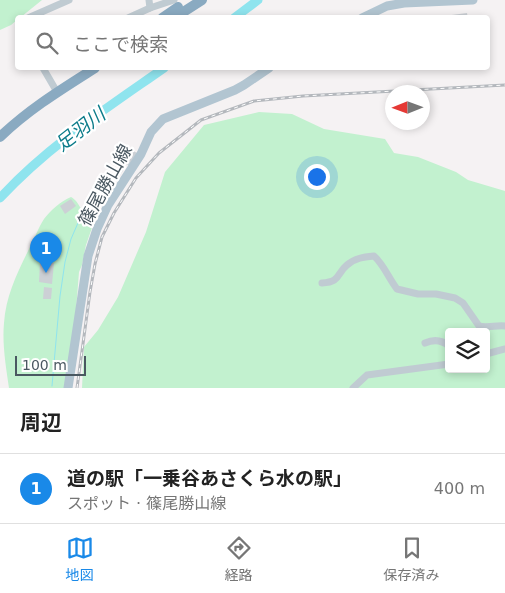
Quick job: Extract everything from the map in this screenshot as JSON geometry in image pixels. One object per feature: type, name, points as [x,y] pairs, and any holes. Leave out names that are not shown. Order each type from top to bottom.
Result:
[{"type":"highway","points":[[167,15],[190,0]]},
{"type":"highway","points":[[179,15],[202,0]]},
{"type":"highway","points":[[0,137],[55,89],[81,70]]},
{"type":"highway","points":[[0,128],[26,106],[91,70]]},
{"type":"main road","points":[[368,15],[387,6],[404,2],[473,0]]},
{"type":"main road","name":"篠尾勝山線","points":[[68,388],[84,274],[92,242],[101,219],[141,154],[151,132],[163,119],[235,90],[266,70]]},
{"type":"street","points":[[35,15],[69,0]]},
{"type":"street","points":[[132,15],[149,4],[174,0]]},
{"type":"street","points":[[44,70],[55,89]]},
{"type":"street","points":[[322,283],[330,283],[337,279],[345,267],[357,259],[374,256],[397,289],[418,294],[436,294],[455,298],[463,303],[479,326],[505,326]]},
{"type":"street","points":[[425,343],[439,340],[445,343]]},
{"type":"street","points":[[490,353],[505,349]]},
{"type":"street","points":[[353,388],[367,375],[445,365]]},
{"type":"green space","points":[[0,0],[42,0],[23,15],[15,15],[15,22],[0,30]]},
{"type":"green space","points":[[259,112],[292,114],[324,129],[385,139],[394,153],[418,157],[456,172],[468,180],[505,191],[505,388],[82,388],[84,347],[98,330],[118,297],[146,232],[165,172],[204,125]]},
{"type":"green space","points":[[71,197],[95,219],[79,272],[75,323],[64,388],[9,388],[4,331],[5,313],[10,293],[21,265],[44,219],[56,206]]},
{"type":"building","points":[[467,13],[467,15],[452,15]]},
{"type":"building","points":[[132,150],[137,153],[129,166],[122,160],[126,153],[129,155]]},
{"type":"building","points":[[121,163],[126,166],[118,178],[114,175]]},
{"type":"building","points":[[102,192],[107,196],[101,205],[96,202]]},
{"type":"building","points":[[71,199],[76,206],[65,214],[60,206]]},
{"type":"building","points":[[40,262],[54,263],[52,284],[39,282]]},
{"type":"building","points":[[44,287],[52,288],[51,299],[43,299]]},
{"type":"waterway","name":"足羽川","points":[[238,15],[258,0]]},
{"type":"waterway","name":"足羽川","points":[[0,198],[18,179],[58,145],[161,70]]},
{"type":"waterway","points":[[52,386],[65,262],[71,239],[81,216]]},
{"type":"railway","points":[[77,388],[90,292],[102,237],[114,213],[136,178],[159,153],[201,120],[254,101],[303,96],[505,85]]},
{"type":"place","name":"道の駅「一乗谷あさくら水の駅」","points":[[46,273]]}]
